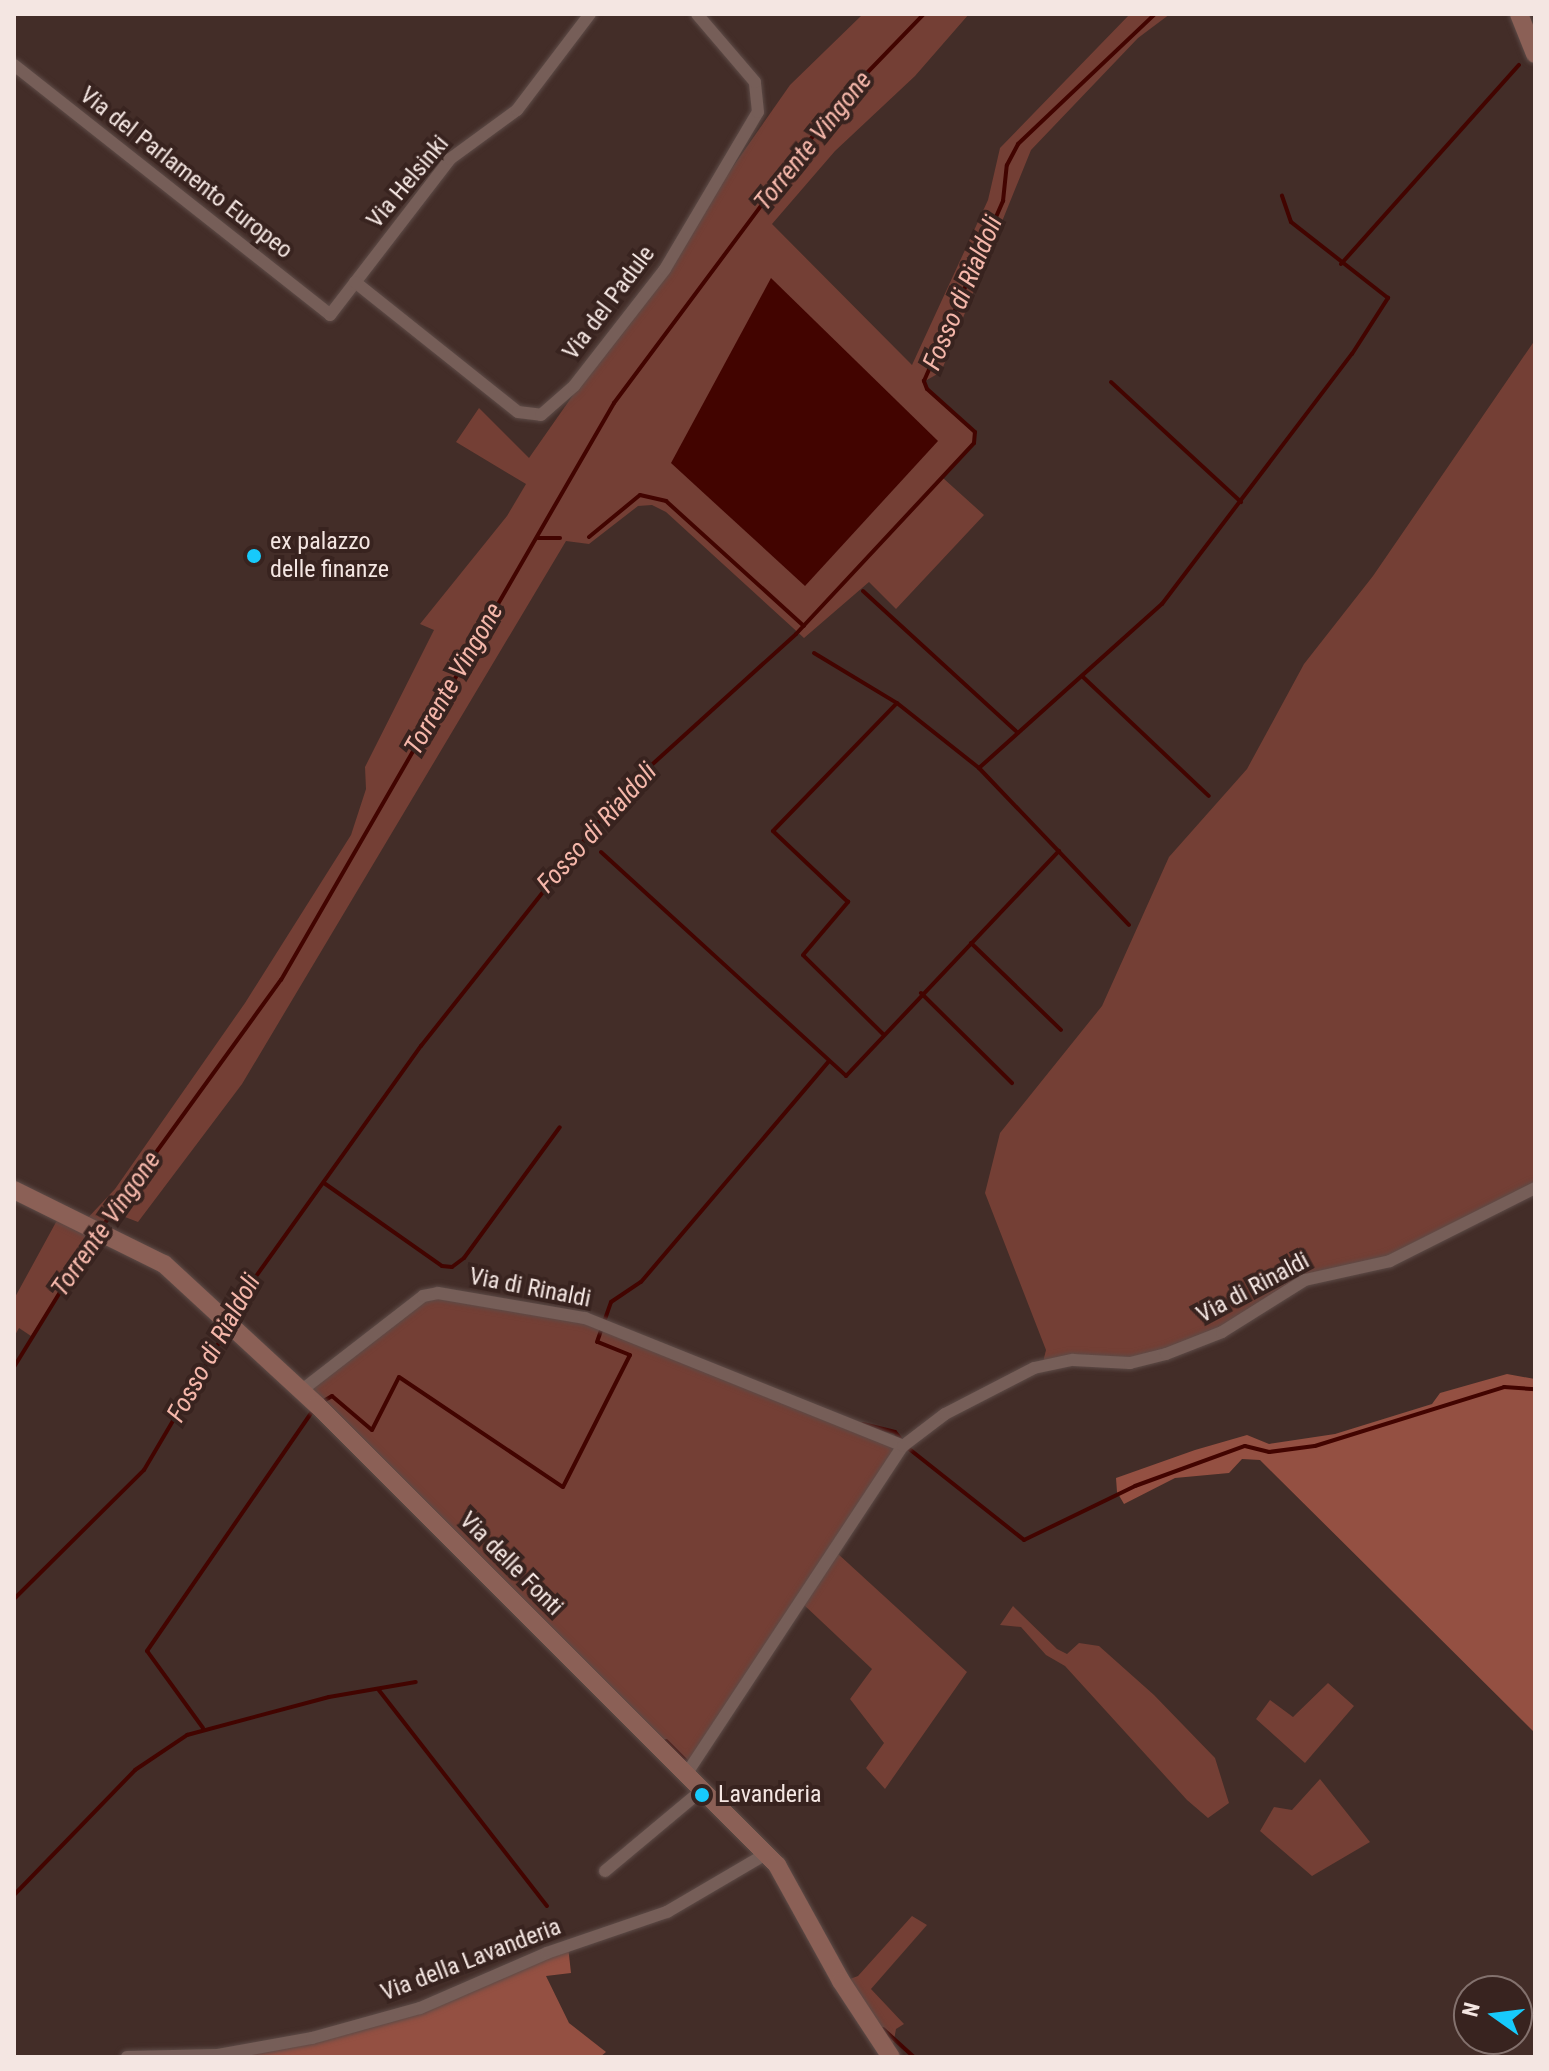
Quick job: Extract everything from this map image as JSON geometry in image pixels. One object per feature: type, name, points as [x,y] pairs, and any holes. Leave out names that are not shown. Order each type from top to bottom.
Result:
[{"type":"street","name":"Via Helsinki","points":[[330,315],[450,159],[517,110],[590,14]]},
{"type":"street","name":"Via del Padule","points":[[355,282],[518,412],[541,415],[574,386],[665,269],[758,112],[755,82],[697,14]]},
{"type":"street","points":[[1519,14],[1535,54]]},
{"type":"street","name":"Via del Parlamento Europeo","points":[[14,65],[330,315]]},
{"type":"street","name":"Via di Rinaldi","points":[[687,1773],[903,1446],[945,1414],[1034,1368],[1073,1360],[1130,1363],[1166,1354],[1222,1332],[1305,1280],[1390,1261],[1535,1188]]},
{"type":"street","name":"Via delle Fonti","points":[[14,1190],[164,1264],[302,1390],[766,1854],[891,2057]]},
{"type":"street","name":"Via di Rinaldi","points":[[302,1390],[423,1296],[438,1293],[585,1318],[903,1446]]},
{"type":"street","points":[[605,1871],[703,1789]]},
{"type":"street","name":"Via della Lavanderia","points":[[127,2057],[218,2055],[312,2038],[420,2008],[547,1953],[667,1912],[766,1854]]},
{"type":"shaded area","points":[[863,14],[969,14],[915,76],[835,151],[772,224],[912,365],[988,200],[1000,148],[1130,14],[1170,14],[1138,38],[1031,150],[941,372],[925,381],[927,389],[975,432],[974,443],[943,478],[984,515],[896,609],[869,582],[804,638],[666,512],[652,505],[638,506],[589,544],[566,541],[242,1084],[138,1222],[112,1212],[31,1336],[19,1328],[14,1337],[14,1299],[61,1213],[83,1223],[115,1189],[245,1003],[351,835],[366,789],[365,767],[434,630],[420,624],[507,516],[526,484],[456,442],[479,408],[529,458],[790,85]]},
{"type":"shaded area","points":[[771,278],[938,441],[805,586],[671,463]]},
{"type":"shaded area","points":[[1535,340],[1535,1190],[1390,1261],[1327,1274],[1166,1354],[1042,1366],[1046,1350],[985,1193],[1000,1133],[1102,1006],[1169,857],[1247,769],[1304,664],[1373,576]]},
{"type":"shaded area","points":[[423,1296],[585,1318],[903,1446],[837,1553],[967,1672],[885,1789],[866,1768],[884,1743],[850,1699],[872,1669],[803,1604],[687,1773],[302,1390]]},
{"type":"shaded area","points":[[1507,1374],[1535,1379],[1535,1733],[1260,1460],[1242,1459],[1229,1473],[1175,1478],[1124,1504],[1117,1492],[1116,1478],[1195,1450],[1247,1435],[1269,1444],[1335,1434],[1432,1404],[1440,1393]]},
{"type":"shaded area","points":[[1013,1606],[1057,1649],[1067,1654],[1079,1643],[1099,1646],[1154,1695],[1215,1758],[1229,1803],[1208,1818],[1187,1800],[1065,1666],[1046,1655],[1021,1627],[1000,1625]]},
{"type":"shaded area","points":[[1328,1683],[1354,1706],[1305,1763],[1256,1719],[1270,1700],[1293,1717]]},
{"type":"shaded area","points":[[1320,1779],[1370,1842],[1312,1876],[1260,1831],[1274,1807],[1292,1810]]},
{"type":"shaded area","points":[[912,1916],[927,1925],[871,1989],[904,2024],[896,2029],[891,2056],[842,1982],[858,1976]]},
{"type":"shaded area","points":[[568,1946],[571,1973],[546,1976],[569,2023],[606,2052],[600,2057],[127,2057],[218,2055],[420,2008]]},
{"type":"waterway","name":"Torrente Vingone","points":[[102,1227],[281,980],[614,403],[836,105],[924,14]]},
{"type":"waterway","name":"Fosso di Rialdoli","points":[[229,1314],[421,1046],[624,790],[796,634],[974,443],[975,432],[927,389],[924,381],[1003,201],[1007,165],[1018,144],[1155,14]]},
{"type":"waterway","points":[[1341,264],[1519,65]]},
{"type":"waterway","points":[[979,768],[1162,604],[1352,354],[1388,298],[1291,222],[1282,196]]},
{"type":"waterway","points":[[1111,382],[1241,502]]},
{"type":"waterway","points":[[589,537],[640,495],[666,501],[804,626]]},
{"type":"waterway","points":[[538,538],[560,538]]},
{"type":"waterway","points":[[863,591],[1018,733]]},
{"type":"waterway","points":[[814,653],[897,703],[979,768],[1129,925]]},
{"type":"waterway","points":[[1083,677],[1209,796]]},
{"type":"waterway","points":[[883,1034],[803,955],[848,902],[773,831],[897,703]]},
{"type":"waterway","points":[[601,852],[846,1076],[1059,851]]},
{"type":"waterway","points":[[971,943],[1061,1030]]},
{"type":"waterway","points":[[921,993],[1012,1083]]},
{"type":"waterway","points":[[320,1403],[332,1396],[372,1430],[399,1377],[563,1487],[630,1355],[597,1342],[611,1302],[641,1282],[829,1061]]},
{"type":"waterway","points":[[324,1183],[442,1266],[452,1267],[464,1258],[560,1127]]},
{"type":"waterway","name":"Torrente Vingone","points":[[14,1367],[94,1237]]},
{"type":"waterway","name":"Fosso di Rialdoli","points":[[14,1599],[144,1470],[226,1331]]},
{"type":"waterway","points":[[863,1424],[895,1432],[908,1448],[1024,1540],[1135,1486],[1245,1446],[1269,1452],[1315,1446],[1504,1387],[1535,1389]]},
{"type":"waterway","points":[[203,1728],[147,1651],[314,1409]]},
{"type":"waterway","points":[[14,1895],[135,1770],[187,1735],[329,1697],[416,1682]]},
{"type":"waterway","points":[[378,1689],[547,1906]]},
{"type":"waterway","points":[[666,1741],[691,1766]]},
{"type":"waterway","points":[[883,2029],[914,2057]]},
{"type":"place","name":"ex palazzo delle finanze","points":[[254,556]]},
{"type":"place","name":"Lavanderia","points":[[702,1795]]}]
